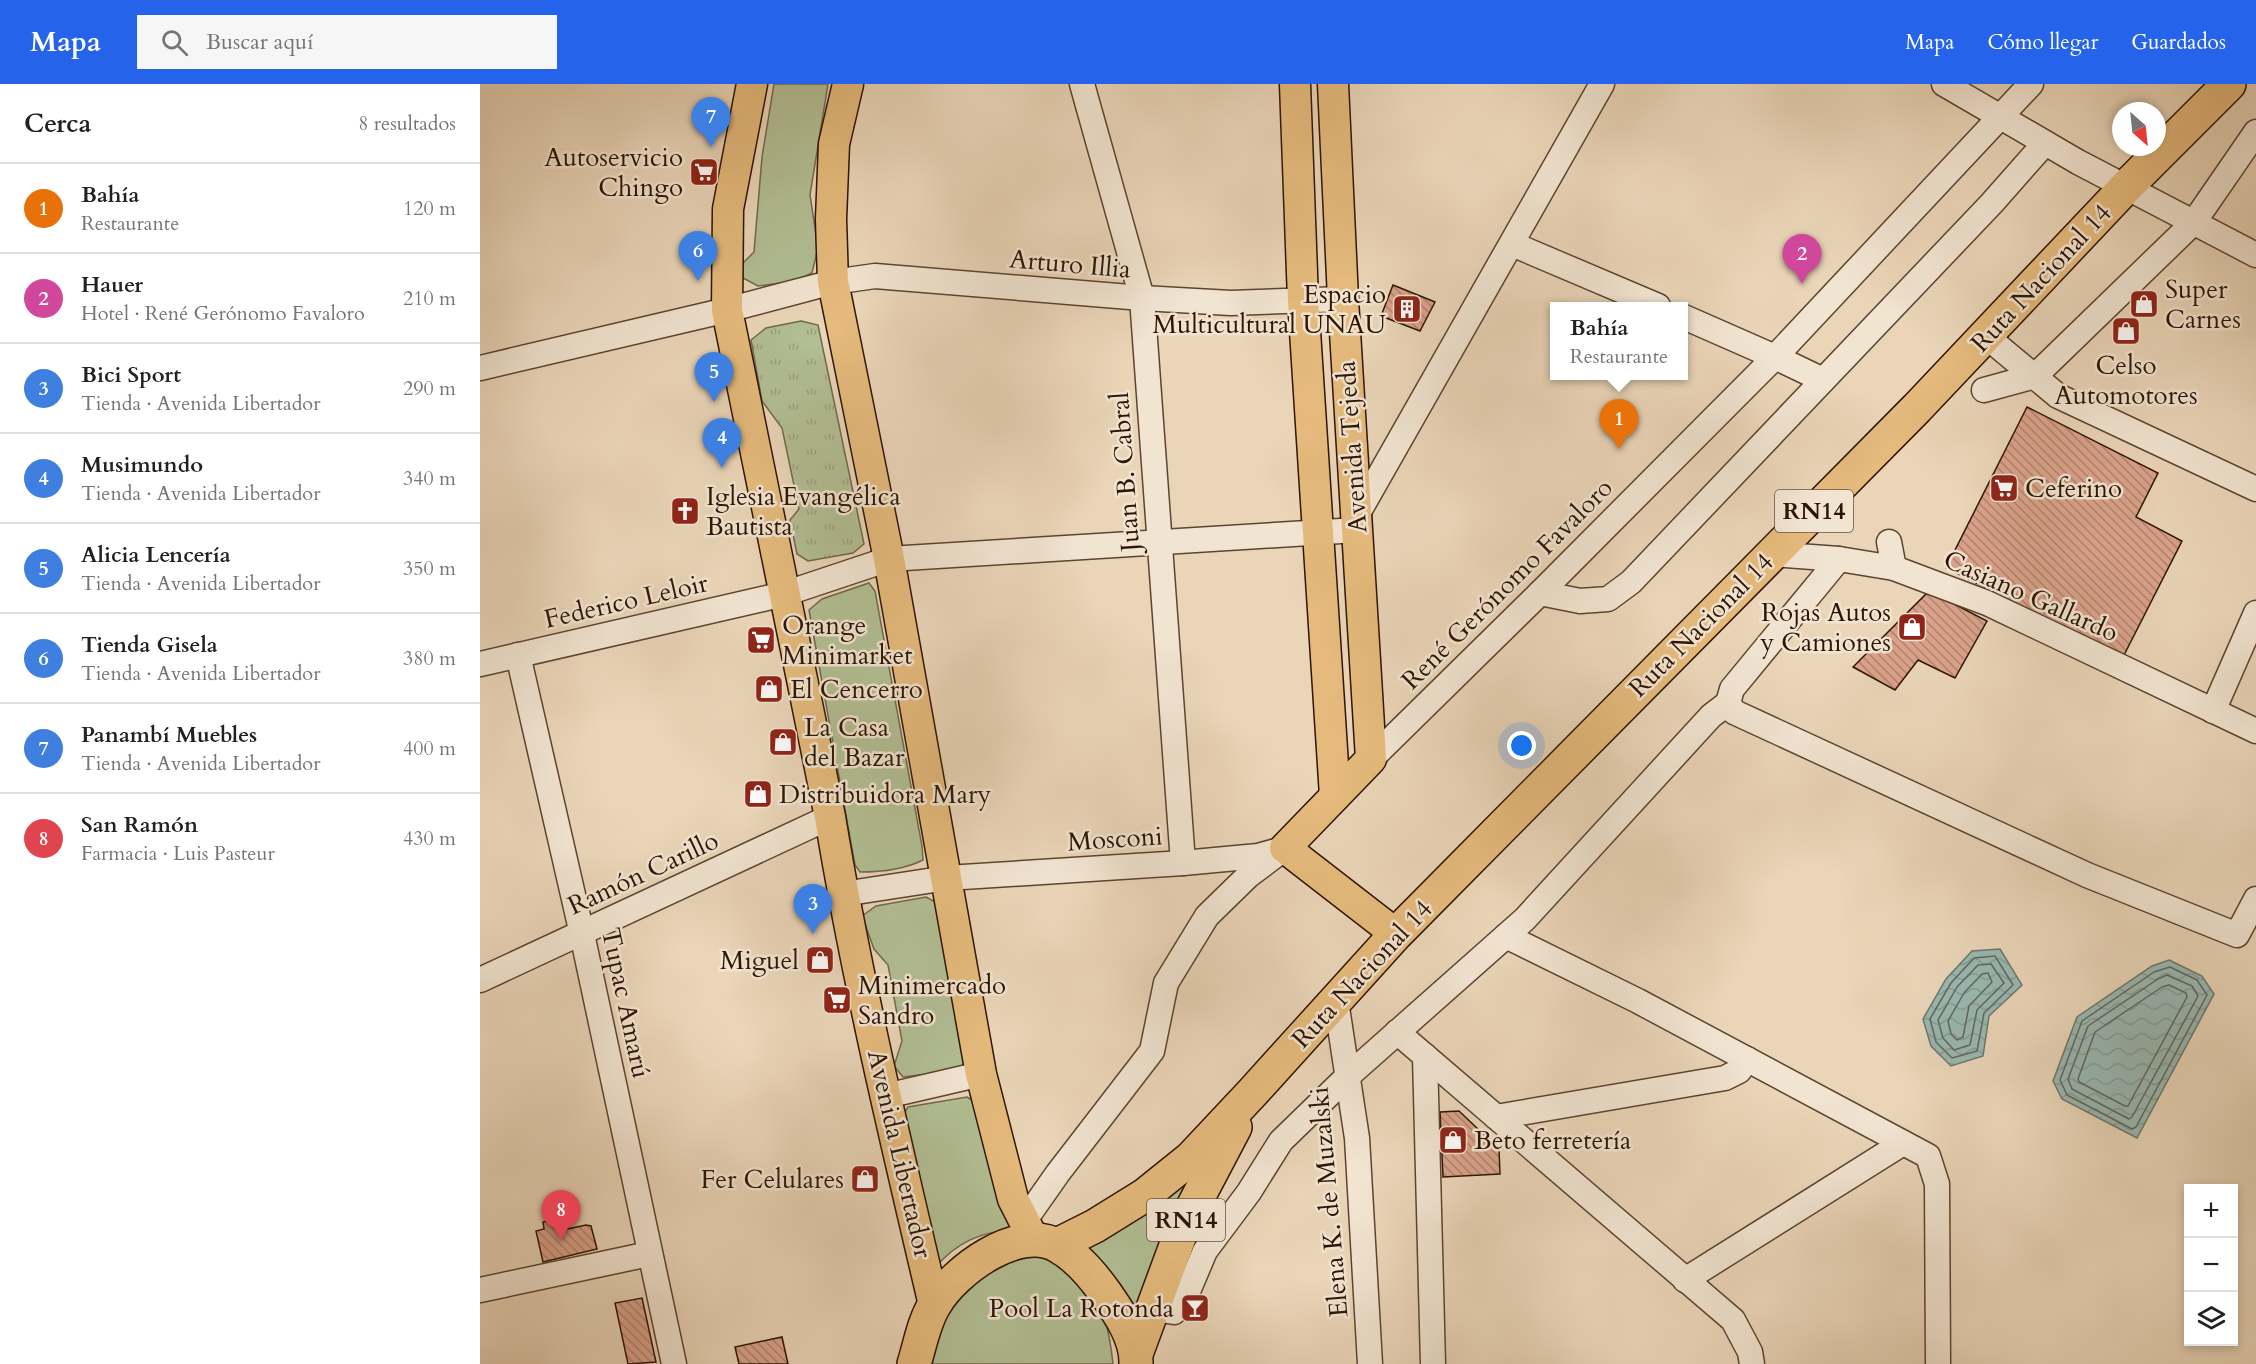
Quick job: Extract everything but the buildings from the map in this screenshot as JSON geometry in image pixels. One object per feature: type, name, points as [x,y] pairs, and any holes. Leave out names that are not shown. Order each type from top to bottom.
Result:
[{"type":"highway","name":"Ruta Nacional 14","points":[[914,1364],[934,1305],[952,1281],[977,1260],[1039,1235],[1095,1226],[1145,1195],[1191,1158],[1396,934],[1987,337],[2126,187],[2229,84]]},
{"type":"highway","name":"Ruta Nacional 14","points":[[1136,1359],[1184,1224],[1252,1093]]},
{"type":"highway","name":"Ruta Nacional 14","points":[[1039,1235],[1092,1275],[1113,1303],[1129,1332],[1136,1359]]},
{"type":"main road","name":"Avenida Libertador","points":[[752,84],[728,209],[727,310],[830,816],[843,894],[934,1305]]},
{"type":"main road","points":[[848,84],[834,144],[831,219],[833,282],[889,559],[981,1074],[1013,1199],[1039,1235]]},
{"type":"main road","name":"Avenida Tejeda","points":[[1295,84],[1317,532],[1335,796]]},
{"type":"main road","name":"Avenida Tejeda","points":[[1333,84],[1342,299],[1371,759]]},
{"type":"main road","points":[[1371,759],[1285,848],[1396,934]]},
{"type":"street","name":"Juan B. Cabral","points":[[1082,84],[1142,298],[1183,863]]},
{"type":"street","points":[[1357,522],[1602,84]]},
{"type":"street","points":[[1944,84],[2045,143],[2256,255]]},
{"type":"street","name":"René Gerónomo Favaloro","points":[[1371,759],[1775,357],[2031,84]]},
{"type":"street","points":[[1984,390],[2035,376],[2194,222],[2256,132]]},
{"type":"street","points":[[1540,593],[1580,601],[1608,599],[1631,582],[1992,203],[2045,143]]},
{"type":"street","points":[[1512,244],[1649,302]]},
{"type":"street","name":"Arturo Illia","points":[[480,368],[727,310],[833,282],[875,276],[1231,303],[1342,299]]},
{"type":"street","points":[[1688,319],[1823,380]]},
{"type":"street","points":[[1987,337],[2058,396],[2256,489]]},
{"type":"street","name":"Federico Leloir","points":[[480,664],[784,594],[889,559],[1317,532],[1357,522]]},
{"type":"street","points":[[1889,542],[1894,568]]},
{"type":"street","name":"Casiano Gallardo","points":[[1771,554],[1839,559],[1894,568],[1987,603],[2256,731]]},
{"type":"street","points":[[1154,1309],[1174,1312],[1183,1302],[1205,1251],[1249,1192],[1281,1141],[1348,1076],[1525,919],[1710,716],[1728,703],[1732,689],[1839,559]]},
{"type":"street","points":[[2213,711],[2256,613]]},
{"type":"street","name":"Tupac Amarú","points":[[518,655],[582,934],[674,1364]]},
{"type":"street","points":[[1728,703],[1734,712],[2045,855],[2237,935],[2256,899]]},
{"type":"street","name":"Ramón Carillo","points":[[480,980],[830,816]]},
{"type":"street","points":[[1039,1235],[1058,1173],[1152,1051],[1166,983],[1207,916],[1248,876],[1285,848]]},
{"type":"street","name":"Mosconi","points":[[843,894],[947,878],[1258,856],[1285,848]]},
{"type":"street","points":[[1506,936],[1638,1001],[1928,1156],[1937,1184],[1938,1364]]},
{"type":"street","name":"Elena K. de Muzalski","points":[[1336,1001],[1357,1138],[1370,1364]]},
{"type":"street","points":[[1397,1032],[1732,1320],[1750,1352],[1752,1364]]},
{"type":"street","points":[[1425,1056],[1433,1364]]},
{"type":"street","points":[[1496,1117],[1725,1078],[1739,1071],[1748,1059]]},
{"type":"street","points":[[886,1096],[981,1074]]},
{"type":"street","points":[[1685,1280],[1903,1143]]},
{"type":"street","points":[[480,1290],[649,1254]]},
{"type":"green space","points":[[774,84],[828,84],[810,195],[818,248],[812,273],[795,281],[758,286],[743,278],[741,265],[754,252],[762,157]]},
{"type":"green space","points":[[801,321],[818,325],[864,544],[853,553],[808,561],[797,554],[790,520],[799,509],[782,428],[762,401],[751,340],[766,328]]},
{"type":"green space","points":[[869,583],[875,591],[923,860],[908,866],[860,872],[855,865],[809,610],[822,599]]},
{"type":"green space","points":[[926,897],[939,904],[970,1061],[953,1071],[903,1077],[894,1066],[902,1041],[888,965],[874,949],[862,916],[876,906]]},
{"type":"green space","points":[[967,1097],[978,1104],[1017,1229],[992,1233],[971,1240],[952,1251],[934,1269],[900,1120],[908,1107]]},
{"type":"green space","points":[[1214,1144],[1135,1323],[1072,1248]]},
{"type":"green space","points":[[1041,1256],[1077,1278],[1094,1296],[1105,1320],[1113,1364],[931,1364],[939,1327],[958,1293],[996,1262]]},
{"type":"water","points":[[2000,949],[2022,985],[1989,1016],[1983,1056],[1951,1066],[1931,1046],[1923,1019],[1946,979],[1972,951]]},
{"type":"water","points":[[2169,960],[2202,976],[2214,994],[2137,1138],[2062,1099],[2053,1081],[2077,1017],[2152,966]]},
{"type":"place","name":"Panambí Muebles","points":[[711,147]]},
{"type":"place","name":"Autoservicio Chingo","points":[[704,172]]},
{"type":"place","name":"Tienda Gisela","points":[[698,281]]},
{"type":"place","name":"Hauer","points":[[1802,284]]},
{"type":"place","name":"Super Carnes","points":[[2144,304]]},
{"type":"place","name":"Espacio Multicultural UNAU","points":[[1407,309]]},
{"type":"place","name":"Celso Automotores","points":[[2126,331]]},
{"type":"place","name":"Alicia Lencería","points":[[714,402]]},
{"type":"place","name":"Bahía","points":[[1619,449]]},
{"type":"place","name":"Musimundo","points":[[722,468]]},
{"type":"place","name":"Ceferino","points":[[2004,488]]},
{"type":"place","name":"Iglesia Evangélica Bautista","points":[[685,511]]},
{"type":"place","name":"Rojas Autos y Camiones","points":[[1912,627]]},
{"type":"place","name":"Orange Minimarket","points":[[761,640]]},
{"type":"place","name":"El Cencerro","points":[[769,689]]},
{"type":"place","name":"La Casa del Bazar","points":[[783,742]]},
{"type":"place","name":"Distribuidora Mary","points":[[758,794]]},
{"type":"place","name":"Bici Sport","points":[[813,934]]},
{"type":"place","name":"Miguel","points":[[820,960]]},
{"type":"place","name":"Minimercado Sandro","points":[[837,1000]]},
{"type":"place","name":"Beto ferretería","points":[[1453,1140]]},
{"type":"place","name":"Fer Celulares","points":[[865,1179]]},
{"type":"place","name":"San Ramón","points":[[561,1240]]},
{"type":"place","name":"Pool La Rotonda","points":[[1195,1308]]}]
